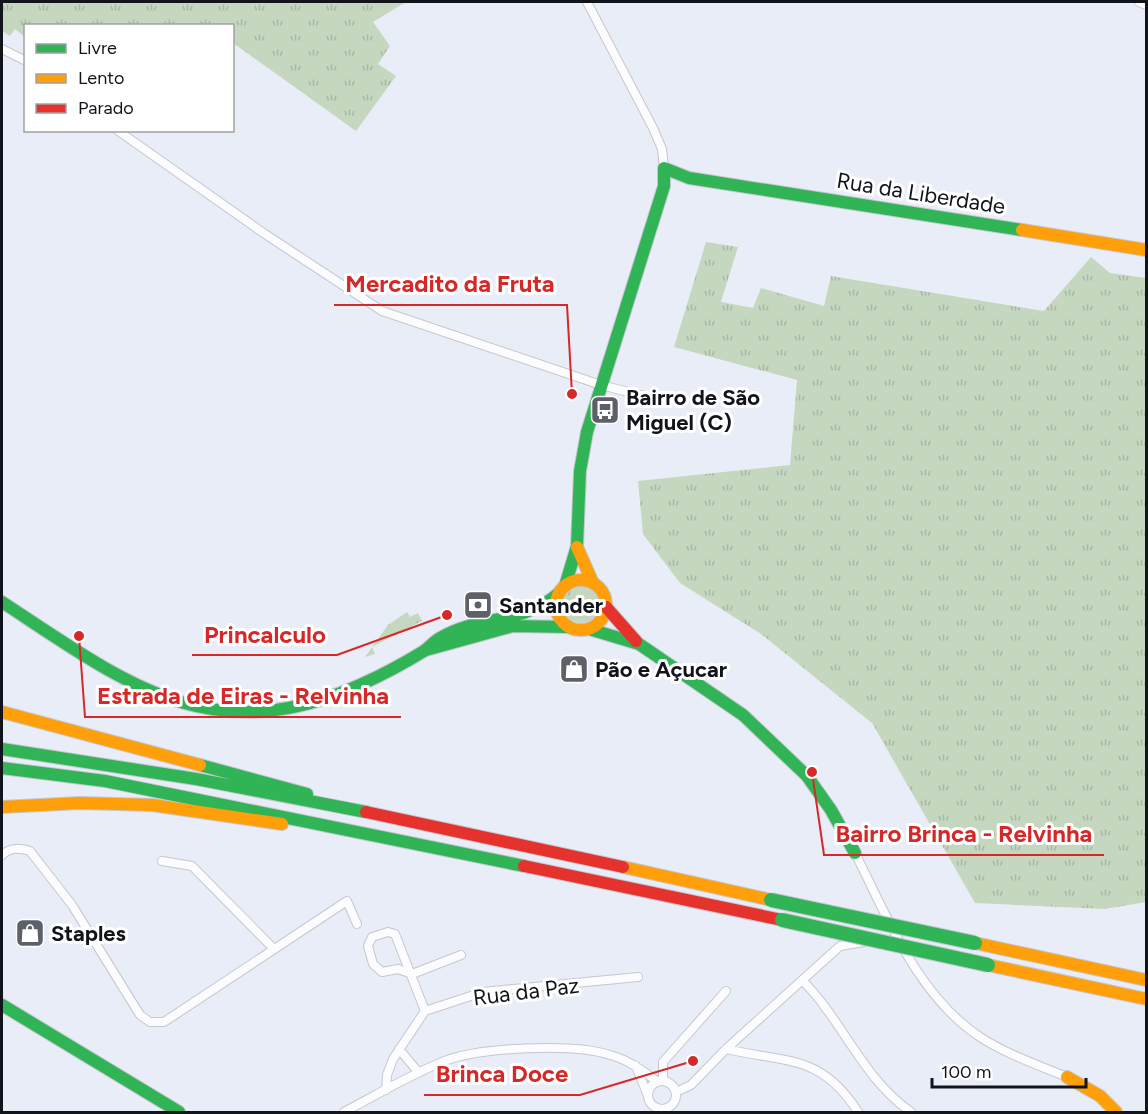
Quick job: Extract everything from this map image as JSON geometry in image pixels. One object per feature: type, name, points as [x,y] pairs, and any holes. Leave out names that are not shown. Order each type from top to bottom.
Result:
[{"type":"main road","name":"Rua da Liberdade","points":[[664,168],[679,172],[689,178],[1146,250]]},
{"type":"main road","points":[[570,627],[559,616],[556,601],[577,546],[580,471],[587,432],[664,186],[664,168]]},
{"type":"main road","name":"Rua da Liberdade","points":[[664,186],[689,178]]},
{"type":"main road","points":[[577,546],[593,583],[603,593],[606,607],[639,644],[743,715],[774,742],[807,776],[831,810],[855,853]]},
{"type":"main road","points":[[424,651],[440,638],[470,626],[532,612],[562,589],[579,580],[593,583]]},
{"type":"main road","points":[[2,602],[135,685],[172,701],[220,714],[249,715],[302,707],[339,694],[424,651],[513,626],[548,624],[589,629],[639,644]]},
{"type":"main road","points":[[589,629],[601,621],[606,607]]},
{"type":"main road","points":[[2,712],[288,787],[352,810]]},
{"type":"main road","points":[[2,749],[106,763],[352,810],[1146,980]]},
{"type":"main road","points":[[2,768],[105,781],[348,829],[1146,999]]},
{"type":"main road","points":[[2,807],[80,803],[152,805],[269,823],[348,829]]},
{"type":"main road","points":[[2,1005],[167,1102],[179,1113]]},
{"type":"main road","points":[[1067,1077],[1100,1096],[1116,1113]]},
{"type":"street","points":[[587,2],[653,128],[662,149],[664,168]]},
{"type":"street","points":[[1139,2],[1146,5]]},
{"type":"street","points":[[2,49],[24,60]]},
{"type":"street","points":[[120,132],[264,234],[382,311],[600,385],[657,399]]},
{"type":"street","points":[[2,855],[8,850],[19,848],[30,851],[72,905],[140,1015],[150,1022],[164,1022],[347,901],[357,924]]},
{"type":"street","points":[[855,853],[917,971],[963,1023],[993,1045],[1067,1077]]},
{"type":"street","points":[[162,861],[192,866],[273,948]]},
{"type":"street","points":[[386,1090],[387,1075],[399,1049],[425,1011],[412,974],[395,934],[388,932],[372,937],[368,946],[373,964],[382,972],[398,969],[412,974],[461,955]]},
{"type":"street","points":[[676,1092],[691,1085],[726,1049],[840,946],[897,935]]},
{"type":"street","name":"Rua da Paz","points":[[425,1011],[483,992],[638,977]]},
{"type":"street","points":[[802,980],[822,1000],[862,1063],[882,1088],[911,1113]]},
{"type":"street","points":[[660,1082],[663,1062],[726,991]]},
{"type":"street","points":[[399,1049],[419,1073]]},
{"type":"street","points":[[344,1113],[444,1060],[494,1050],[567,1049],[608,1054],[636,1066],[660,1082],[671,1084],[676,1092],[674,1110],[656,1108],[648,1096],[636,1066]]},
{"type":"street","points":[[726,1049],[805,1064],[829,1076],[844,1090],[858,1113]]},
{"type":"street","points":[[648,1096],[653,1085],[660,1082]]},
{"type":"green space","points":[[2,2],[406,2],[373,22],[390,46],[378,64],[396,76],[356,131],[234,44],[234,24],[24,24],[24,36],[15,29],[10,36],[2,31]]},
{"type":"green space","points":[[706,242],[738,247],[721,302],[753,308],[761,288],[824,306],[831,276],[1044,311],[1091,257],[1110,273],[1146,278],[1146,902],[1105,909],[975,903],[872,723],[761,634],[680,583],[643,534],[638,481],[790,465],[797,380],[674,347]]},
{"type":"green space","points":[[581,585],[588,586],[594,591],[599,597],[599,611],[594,617],[588,622],[581,623],[574,622],[568,617],[563,611],[562,604],[563,597],[568,591],[574,586]]},
{"type":"green space","points":[[407,612],[410,617],[418,613],[422,621],[372,647],[388,625]]},
{"type":"green space","points":[[372,647],[375,654],[365,657]]},
{"type":"traffic: fast","points":[[565,586],[577,546],[580,471],[587,432],[664,186],[664,168],[689,178],[1022,230]]},
{"type":"traffic: fast","points":[[2,602],[88,658],[129,681],[170,699],[213,709],[258,712],[307,704],[360,685],[424,651],[439,638],[456,630],[530,610],[559,593]]},
{"type":"traffic: fast","points":[[426,650],[513,626],[569,627]]},
{"type":"traffic: fast","points":[[589,629],[639,644],[743,715],[807,776],[831,810],[855,853]]},
{"type":"traffic: fast","points":[[2,749],[196,779],[366,812]]},
{"type":"traffic: fast","points":[[200,765],[307,794]]},
{"type":"traffic: fast","points":[[2,768],[105,781],[524,866]]},
{"type":"traffic: fast","points":[[771,900],[975,943]]},
{"type":"traffic: fast","points":[[782,920],[988,965]]},
{"type":"traffic: fast","points":[[2,1005],[179,1112]]},
{"type":"traffic: slow","points":[[1022,230],[1146,250]]},
{"type":"traffic: slow","points":[[577,547],[593,583]]},
{"type":"traffic: slow","points":[[581,580],[599,587],[606,605],[599,623],[581,630],[563,623],[556,605],[563,587],[581,580]]},
{"type":"traffic: slow","points":[[2,712],[200,765]]},
{"type":"traffic: slow","points":[[2,807],[80,803],[152,805],[282,824]]},
{"type":"traffic: slow","points":[[623,867],[771,900]]},
{"type":"traffic: slow","points":[[975,943],[1146,980]]},
{"type":"traffic: slow","points":[[988,965],[1146,999]]},
{"type":"traffic: slow","points":[[1067,1077],[1100,1096],[1116,1112]]},
{"type":"traffic: jam","points":[[606,607],[636,641]]},
{"type":"traffic: jam","points":[[366,812],[623,867]]},
{"type":"traffic: jam","points":[[524,866],[782,920]]},
{"type":"place","name":"Mercadito da Fruta","points":[[572,394]]},
{"type":"place","name":"Bairro de São Miguel (C)","points":[[605,410]]},
{"type":"place","name":"Santander","points":[[478,605]]},
{"type":"place","name":"Princalculo","points":[[447,615]]},
{"type":"place","name":"Estrada de Eiras - Relvinha","points":[[79,636]]},
{"type":"place","name":"Pão e Açucar","points":[[574,669]]},
{"type":"place","name":"Bairro Brinca - Relvinha","points":[[812,772]]},
{"type":"place","name":"Staples","points":[[30,933]]},
{"type":"place","name":"Brinca Doce","points":[[693,1061]]}]
